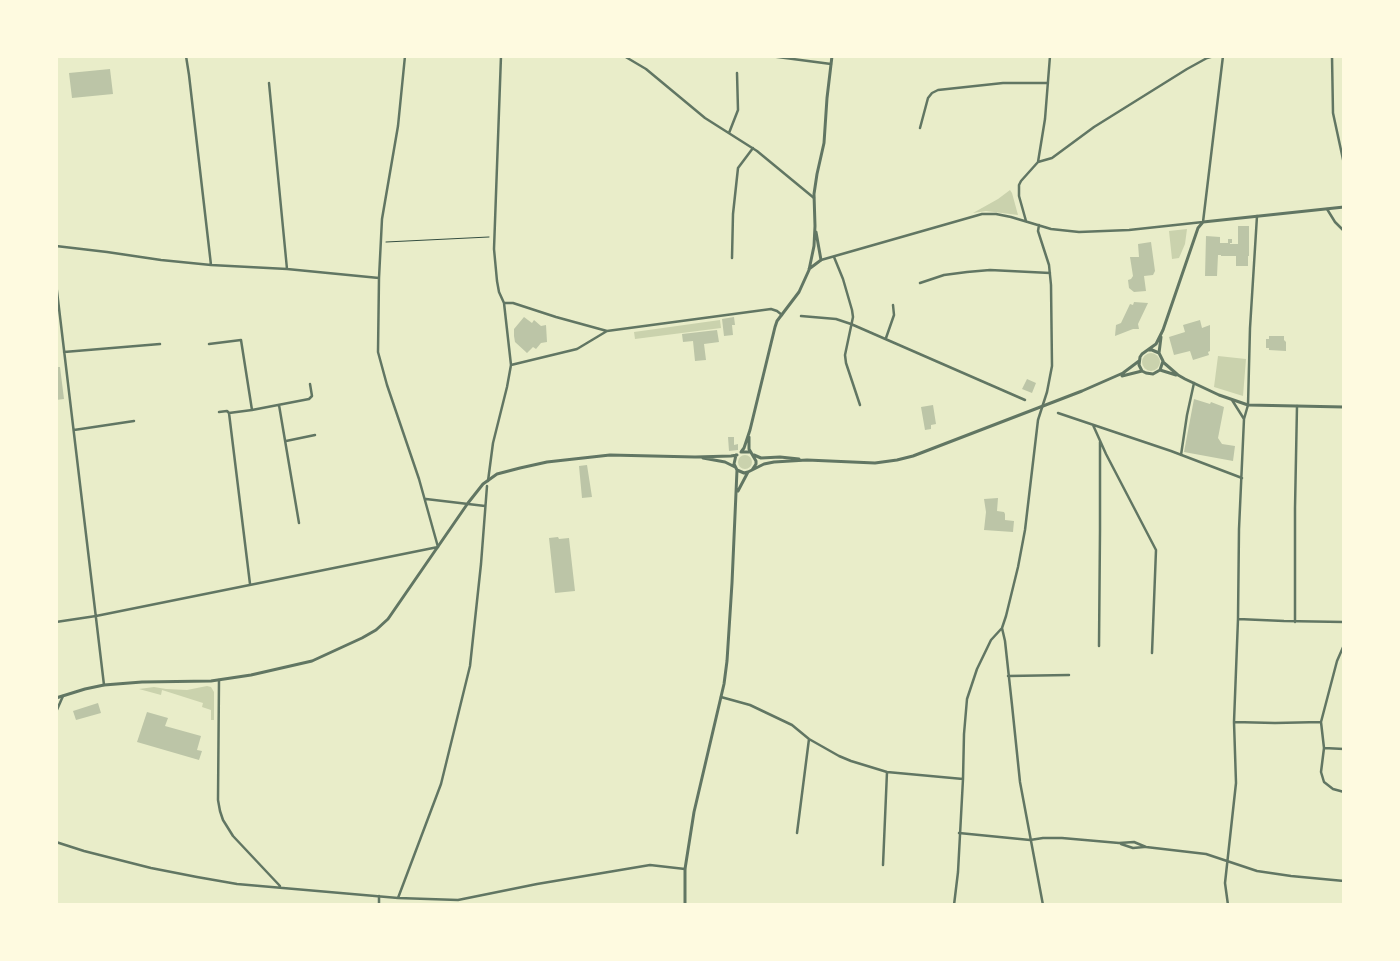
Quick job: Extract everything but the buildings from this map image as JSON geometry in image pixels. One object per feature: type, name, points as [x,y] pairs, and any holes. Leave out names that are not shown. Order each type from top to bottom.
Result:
[{"type":"street","points":[[186,56],[211,265]]},
{"type":"street","points":[[405,56],[398,126],[382,219],[378,352],[387,385],[426,499],[438,547]]},
{"type":"street","points":[[488,481],[493,444],[511,365],[504,303],[497,281],[495,237],[501,56]]},
{"type":"street","points":[[624,56],[646,69],[705,118],[753,148],[814,198]]},
{"type":"street","points":[[770,56],[831,64]]},
{"type":"street","points":[[685,905],[685,869],[694,812],[727,661],[736,496],[736,468],[734,460],[744,448],[750,430],[777,321],[799,292],[809,270],[814,246],[814,198],[824,143],[832,56]]},
{"type":"street","points":[[1038,162],[1050,56]]},
{"type":"street","points":[[1026,221],[1019,196],[1019,185],[1038,162],[1052,158],[1094,127],[1187,69],[1214,56]]},
{"type":"street","points":[[741,452],[747,451],[761,458],[875,463],[905,459],[1042,407],[1114,378],[1128,370],[1138,361],[1142,354],[1156,344],[1163,330],[1198,228],[1203,222],[1223,56]]},
{"type":"street","points":[[1332,56],[1333,113],[1344,164]]},
{"type":"street","points":[[729,133],[738,110],[737,73]]},
{"type":"street","points":[[269,83],[287,269]]},
{"type":"street","points":[[920,128],[928,98],[938,90],[1003,83],[1048,83]]},
{"type":"street","points":[[732,258],[733,214],[738,168],[753,148]]},
{"type":"street","points":[[809,270],[821,260],[982,214],[996,214],[1051,229],[1079,232],[1128,230],[1344,207]]},
{"type":"street","points":[[1327,209],[1335,222],[1344,231]]},
{"type":"street","points":[[1228,905],[1225,883],[1236,783],[1234,722],[1239,529],[1244,419],[1248,405],[1250,328],[1257,216]]},
{"type":"street","points":[[954,905],[958,872],[967,699],[977,669],[991,640],[1002,628],[1006,616],[1025,530],[1038,420],[1052,366],[1050,274],[1038,231],[1039,225]]},
{"type":"street","points":[[815,226],[821,260]]},
{"type":"street","points":[[56,246],[211,265],[287,269],[379,278]]},
{"type":"street","points":[[834,257],[852,310],[845,355],[860,405]]},
{"type":"street","points":[[920,282],[944,275],[990,270],[1050,274]]},
{"type":"street","points":[[56,283],[104,685]]},
{"type":"street","points":[[504,303],[513,303],[608,331]]},
{"type":"street","points":[[886,338],[894,316],[894,305]]},
{"type":"street","points":[[511,365],[576,349],[608,331],[771,308],[782,315]]},
{"type":"street","points":[[801,316],[836,319],[851,324],[1025,400]]},
{"type":"street","points":[[1163,330],[1159,353],[1163,361],[1178,375]]},
{"type":"street","points":[[210,344],[241,340],[252,410]]},
{"type":"street","points":[[64,352],[160,344]]},
{"type":"street","points":[[1148,350],[1159,353]]},
{"type":"street","points":[[1138,361],[1142,371]]},
{"type":"street","points":[[1114,378],[1142,371],[1150,374],[1157,373],[1163,361]]},
{"type":"street","points":[[1160,370],[1178,375],[1218,396],[1248,405],[1344,407]]},
{"type":"street","points":[[1181,455],[1194,383]]},
{"type":"street","points":[[219,412],[252,410],[311,398],[310,384]]},
{"type":"street","points":[[1232,400],[1244,419]]},
{"type":"street","points":[[279,405],[299,523]]},
{"type":"street","points":[[1295,622],[1297,406]]},
{"type":"street","points":[[229,412],[250,584]]},
{"type":"street","points":[[1058,414],[1181,455],[1242,478]]},
{"type":"street","points":[[74,430],[134,421]]},
{"type":"street","points":[[1093,425],[1156,550],[1152,653]]},
{"type":"street","points":[[750,430],[748,446],[756,461],[752,470]]},
{"type":"street","points":[[286,441],[314,435]]},
{"type":"street","points":[[1099,646],[1100,441]]},
{"type":"street","points":[[56,698],[104,685],[219,680],[264,673],[312,661],[344,647],[383,625],[479,489],[497,474],[568,459],[610,455],[696,457],[737,455]]},
{"type":"street","points":[[696,457],[725,462],[740,472],[748,472],[769,463],[807,460]]},
{"type":"street","points":[[736,496],[748,472]]},
{"type":"street","points":[[398,898],[441,784],[470,666],[482,564],[487,486]]},
{"type":"street","points":[[426,499],[485,506]]},
{"type":"street","points":[[56,622],[96,616],[438,547]]},
{"type":"street","points":[[1238,619],[1344,622]]},
{"type":"street","points":[[1002,628],[1020,782],[1043,905]]},
{"type":"street","points":[[1344,645],[1337,661],[1321,722],[1324,748],[1321,772],[1324,782],[1333,789],[1344,792]]},
{"type":"street","points":[[1340,653],[1344,659]]},
{"type":"street","points":[[1008,676],[1069,675]]},
{"type":"street","points":[[219,680],[218,800],[220,811],[233,836],[281,887]]},
{"type":"street","points":[[56,712],[63,696]]},
{"type":"street","points":[[720,697],[750,705],[792,725],[809,739],[845,759],[887,772],[963,779]]},
{"type":"street","points":[[1234,722],[1321,722]]},
{"type":"street","points":[[797,834],[809,739]]},
{"type":"street","points":[[1324,748],[1344,749]]},
{"type":"street","points":[[883,865],[887,772]]},
{"type":"street","points":[[959,832],[1030,840],[1062,838],[1118,843],[1134,842],[1146,847]]},
{"type":"street","points":[[56,842],[84,851],[169,872],[237,884],[398,898],[458,900],[537,884],[650,865],[685,869]]},
{"type":"street","points":[[1118,843],[1132,848],[1146,847],[1206,854],[1257,871],[1344,881]]},
{"type":"street","points":[[379,896],[379,905]]},
{"type":"path","points":[[381,243],[495,237]]},
{"type":"green space","points":[[1010,190],[1018,215],[986,211],[973,213],[998,199]]},
{"type":"green space","points":[[1187,229],[1185,244],[1179,258],[1172,259],[1169,231]]},
{"type":"green space","points":[[720,320],[721,328],[635,339],[634,332]]},
{"type":"green space","points":[[1151,353],[1157,356],[1160,362],[1157,368],[1151,371],[1145,368],[1142,362],[1145,356]]},
{"type":"green space","points":[[1218,356],[1246,359],[1243,396],[1214,387]]},
{"type":"green space","points":[[745,455],[750,457],[752,462],[750,467],[745,469],[740,467],[738,462],[740,457]]},
{"type":"green space","points":[[154,687],[187,690],[211,687],[214,692],[214,720],[211,720],[211,710],[202,707],[203,703],[162,690],[161,695],[139,689]]}]
